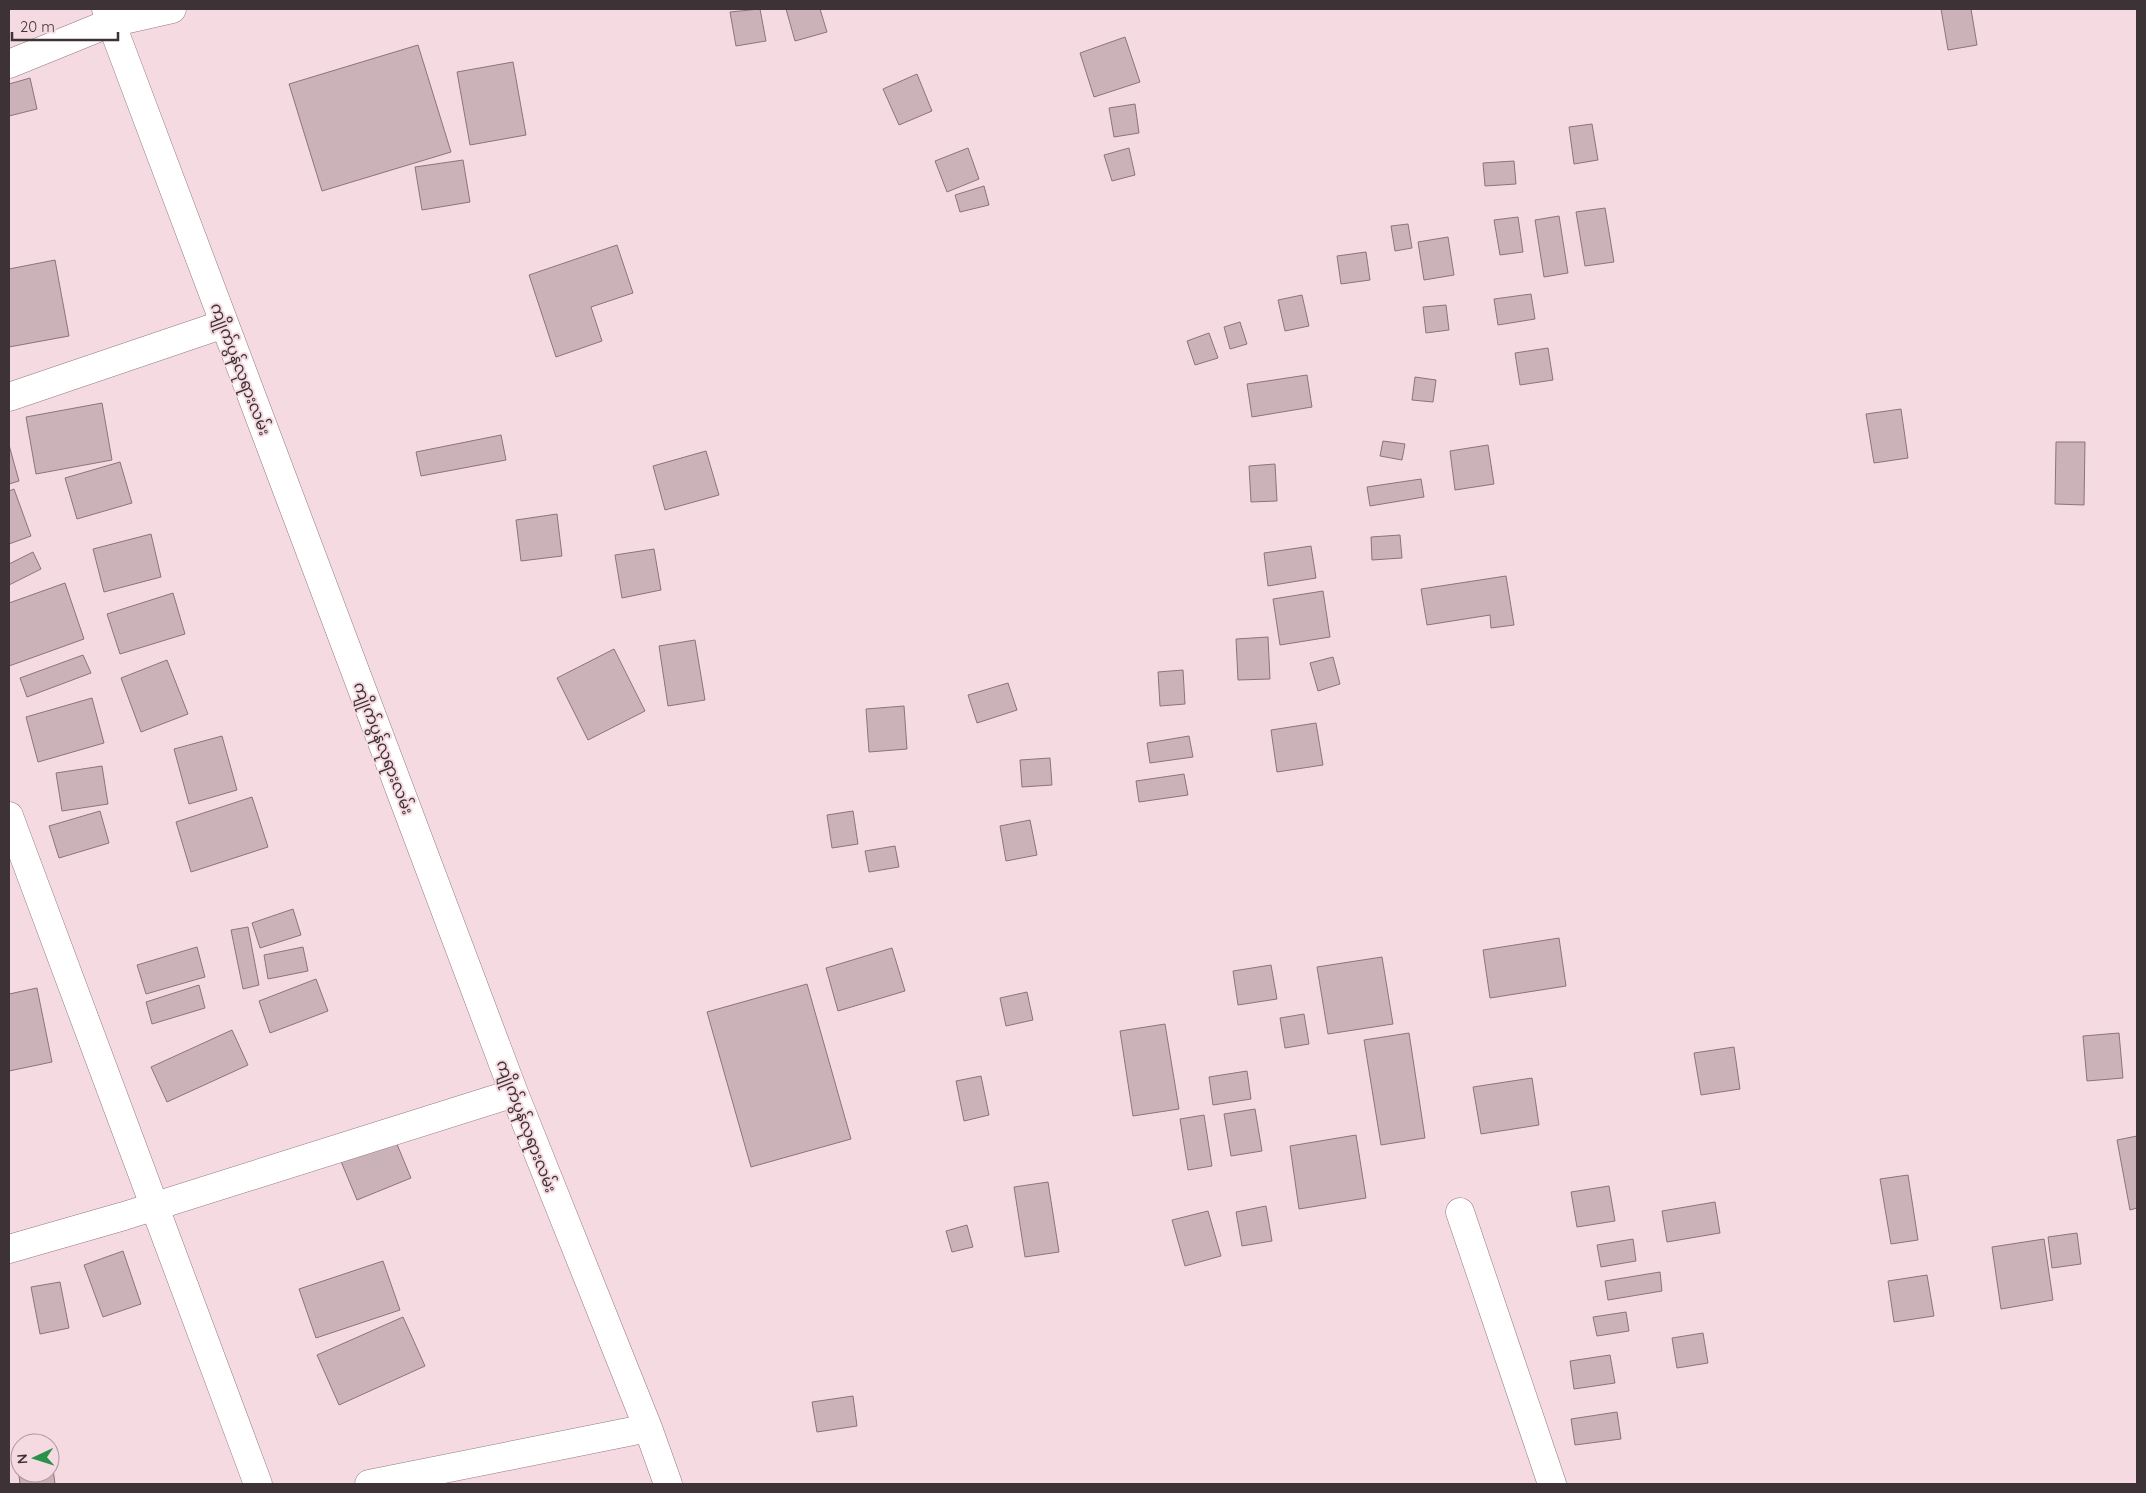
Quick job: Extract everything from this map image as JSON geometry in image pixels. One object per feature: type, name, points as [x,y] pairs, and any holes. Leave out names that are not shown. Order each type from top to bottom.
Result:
[{"type":"street","points":[[9,64],[108,16],[172,9]]},
{"type":"street","name":"ကျိုက်ပွန်လုရားလမ်း","points":[[108,16],[514,1093],[648,1428],[668,1484]]},
{"type":"street","points":[[9,397],[224,324]]},
{"type":"street","points":[[9,816],[258,1484]]},
{"type":"street","points":[[9,1249],[154,1207],[514,1093]]},
{"type":"street","points":[[1460,1212],[1552,1484]]},
{"type":"street","points":[[369,1484],[648,1428]]},
{"type":"building","points":[[760,9],[766,41],[736,46],[730,12]]},
{"type":"building","points":[[786,9],[820,9],[827,32],[795,41]]},
{"type":"building","points":[[1941,9],[1971,9],[1977,45],[1948,50]]},
{"type":"building","points":[[1125,37],[1140,82],[1094,97],[1080,53]]},
{"type":"building","points":[[418,45],[451,152],[322,191],[289,84]]},
{"type":"building","points":[[513,62],[526,135],[470,145],[457,72]]},
{"type":"building","points":[[917,74],[932,111],[899,125],[883,89]]},
{"type":"building","points":[[30,78],[37,109],[9,116],[9,84]]},
{"type":"building","points":[[1135,104],[1139,133],[1114,137],[1109,108]]},
{"type":"building","points":[[1592,124],[1598,160],[1574,164],[1569,127]]},
{"type":"building","points":[[968,148],[979,179],[947,192],[935,161]]},
{"type":"building","points":[[1129,148],[1135,175],[1112,181],[1104,155]]},
{"type":"building","points":[[463,160],[470,202],[422,210],[415,167]]},
{"type":"building","points":[[1514,161],[1516,184],[1485,186],[1483,163]]},
{"type":"building","points":[[984,186],[989,205],[960,212],[955,195]]},
{"type":"building","points":[[1605,208],[1614,262],[1585,266],[1576,212]]},
{"type":"building","points":[[1559,216],[1568,273],[1544,277],[1535,220]]},
{"type":"building","points":[[1518,217],[1523,252],[1500,255],[1494,220]]},
{"type":"building","points":[[1408,224],[1412,248],[1395,251],[1391,226]]},
{"type":"building","points":[[1448,237],[1454,275],[1424,280],[1418,242]]},
{"type":"building","points":[[617,245],[633,293],[591,307],[602,341],[556,357],[529,275]]},
{"type":"building","points":[[1366,252],[1370,280],[1341,284],[1337,256]]},
{"type":"building","points":[[55,260],[69,336],[9,347],[9,269]]},
{"type":"building","points":[[1531,294],[1535,319],[1498,325],[1494,299]]},
{"type":"building","points":[[1302,295],[1309,326],[1285,331],[1278,300]]},
{"type":"building","points":[[1446,305],[1449,330],[1426,333],[1423,307]]},
{"type":"building","points":[[1240,322],[1247,344],[1230,349],[1224,327]]},
{"type":"building","points":[[1209,333],[1218,358],[1195,365],[1187,341]]},
{"type":"building","points":[[1548,348],[1553,380],[1520,385],[1515,353]]},
{"type":"building","points":[[1307,375],[1312,407],[1252,417],[1247,384]]},
{"type":"building","points":[[1415,377],[1436,380],[1433,402],[1412,400]]},
{"type":"building","points":[[102,403],[112,460],[36,474],[26,417]]},
{"type":"building","points":[[1901,409],[1908,458],[1874,463],[1866,414]]},
{"type":"building","points":[[501,435],[506,460],[421,476],[416,452]]},
{"type":"building","points":[[1383,441],[1405,444],[1402,460],[1380,456]]},
{"type":"building","points":[[2056,442],[2085,442],[2084,505],[2055,504]]},
{"type":"building","points":[[9,445],[19,481],[9,484]]},
{"type":"building","points":[[1488,445],[1494,484],[1455,490],[1450,451]]},
{"type":"building","points":[[706,451],[719,495],[665,510],[653,466]]},
{"type":"building","points":[[120,462],[132,503],[77,519],[65,478]]},
{"type":"building","points":[[1275,464],[1277,501],[1251,502],[1249,466]]},
{"type":"building","points":[[1421,479],[1424,497],[1370,506],[1367,487]]},
{"type":"building","points":[[14,489],[31,536],[9,544],[9,491]]},
{"type":"building","points":[[557,514],[562,556],[521,561],[516,520]]},
{"type":"building","points":[[151,534],[161,577],[104,592],[93,549]]},
{"type":"building","points":[[1400,535],[1402,558],[1372,560],[1371,537]]},
{"type":"building","points":[[1311,546],[1316,578],[1268,586],[1264,553]]},
{"type":"building","points":[[654,549],[661,590],[622,598],[615,555]]},
{"type":"building","points":[[33,552],[41,569],[9,585],[9,564]]},
{"type":"building","points":[[1506,576],[1514,625],[1491,628],[1490,615],[1427,625],[1421,589]]},
{"type":"building","points":[[65,583],[84,639],[9,666],[9,603]]},
{"type":"building","points":[[1323,591],[1330,637],[1280,645],[1273,599]]},
{"type":"building","points":[[173,593],[185,634],[120,654],[107,614]]},
{"type":"building","points":[[1268,637],[1270,679],[1238,680],[1236,639]]},
{"type":"building","points":[[695,640],[705,700],[668,706],[659,646]]},
{"type":"building","points":[[614,649],[645,711],[588,740],[557,678]]},
{"type":"building","points":[[83,655],[91,673],[27,697],[20,678]]},
{"type":"building","points":[[1333,657],[1340,684],[1318,691],[1310,663]]},
{"type":"building","points":[[167,660],[188,714],[141,732],[121,678]]},
{"type":"building","points":[[1183,670],[1185,704],[1160,706],[1158,672]]},
{"type":"building","points":[[1008,683],[1017,710],[977,723],[968,695]]},
{"type":"building","points":[[92,698],[104,743],[38,762],[26,717]]},
{"type":"building","points":[[904,706],[907,749],[869,752],[866,709]]},
{"type":"building","points":[[1316,723],[1323,765],[1277,772],[1271,730]]},
{"type":"building","points":[[222,736],[237,790],[189,804],[174,749]]},
{"type":"building","points":[[1189,736],[1193,757],[1150,763],[1147,743]]},
{"type":"building","points":[[1050,758],[1052,785],[1022,787],[1020,760]]},
{"type":"building","points":[[102,766],[108,804],[62,811],[56,773]]},
{"type":"building","points":[[1184,774],[1188,795],[1139,802],[1136,781]]},
{"type":"building","points":[[252,797],[268,847],[191,872],[176,822]]},
{"type":"building","points":[[100,811],[109,843],[59,858],[49,826]]},
{"type":"building","points":[[853,811],[858,844],[832,848],[827,815]]},
{"type":"building","points":[[1030,820],[1037,855],[1006,861],[1000,826]]},
{"type":"building","points":[[895,846],[899,867],[869,872],[865,851]]},
{"type":"building","points":[[293,909],[301,935],[260,948],[252,923]]},
{"type":"building","points":[[248,927],[259,985],[243,989],[231,930]]},
{"type":"building","points":[[1559,938],[1566,986],[1490,998],[1483,950]]},
{"type":"building","points":[[197,947],[205,977],[146,994],[137,965]]},
{"type":"building","points":[[303,947],[308,971],[268,979],[264,955]]},
{"type":"building","points":[[892,948],[905,991],[838,1011],[826,968]]},
{"type":"building","points":[[1382,957],[1393,1024],[1328,1034],[1317,967]]},
{"type":"building","points":[[1271,965],[1277,999],[1238,1005],[1233,971]]},
{"type":"building","points":[[316,979],[328,1011],[270,1033],[259,1001]]},
{"type":"building","points":[[807,984],[851,1139],[751,1167],[707,1012]]},
{"type":"building","points":[[199,985],[205,1008],[152,1024],[146,1002]]},
{"type":"building","points":[[37,988],[52,1062],[9,1071],[9,994]]},
{"type":"building","points":[[1027,992],[1033,1020],[1006,1026],[1000,998]]},
{"type":"building","points":[[1304,1014],[1309,1044],[1285,1048],[1280,1018]]},
{"type":"building","points":[[1165,1024],[1179,1109],[1133,1116],[1120,1031]]},
{"type":"building","points":[[232,1030],[248,1065],[167,1102],[151,1067]]},
{"type":"building","points":[[1409,1033],[1425,1138],[1381,1145],[1364,1040]]},
{"type":"building","points":[[2119,1033],[2123,1078],[2087,1081],[2083,1036]]},
{"type":"building","points":[[1734,1047],[1740,1089],[1701,1095],[1694,1053]]},
{"type":"building","points":[[1247,1071],[1251,1099],[1213,1105],[1209,1077]]},
{"type":"building","points":[[981,1076],[989,1115],[964,1121],[956,1081]]},
{"type":"building","points":[[1532,1078],[1539,1125],[1481,1134],[1473,1087]]},
{"type":"building","points":[[1255,1109],[1262,1151],[1231,1156],[1224,1114]]},
{"type":"building","points":[[1204,1115],[1212,1166],[1188,1170],[1180,1119]]},
{"type":"building","points":[[1356,1135],[1366,1198],[1299,1209],[1290,1146]]},
{"type":"building","points":[[2137,1136],[2137,1208],[2130,1210],[2117,1140]]},
{"type":"building","points":[[394,1137],[411,1178],[357,1200],[340,1159]]},
{"type":"building","points":[[1908,1175],[1918,1240],[1891,1244],[1880,1179]]},
{"type":"building","points":[[1048,1182],[1059,1252],[1025,1257],[1014,1187]]},
{"type":"building","points":[[1609,1186],[1615,1221],[1577,1227],[1571,1192]]},
{"type":"building","points":[[1715,1202],[1720,1233],[1667,1242],[1662,1211]]},
{"type":"building","points":[[1266,1206],[1272,1241],[1242,1246],[1236,1212]]},
{"type":"building","points":[[1208,1211],[1221,1256],[1185,1266],[1172,1220]]},
{"type":"building","points":[[967,1225],[973,1247],[952,1252],[946,1231]]},
{"type":"building","points":[[2077,1233],[2081,1264],[2052,1268],[2048,1237]]},
{"type":"building","points":[[1633,1239],[1636,1261],[1601,1267],[1597,1245]]},
{"type":"building","points":[[2044,1239],[2053,1300],[2001,1309],[1992,1247]]},
{"type":"building","points":[[123,1251],[141,1304],[103,1317],[84,1265]]},
{"type":"building","points":[[383,1261],[400,1310],[316,1338],[299,1289]]},
{"type":"building","points":[[1660,1272],[1662,1291],[1608,1300],[1605,1281]]},
{"type":"building","points":[[1927,1275],[1934,1316],[1894,1322],[1888,1281]]},
{"type":"building","points":[[60,1282],[69,1328],[40,1334],[31,1287]]},
{"type":"building","points":[[1626,1312],[1629,1331],[1597,1336],[1593,1317]]},
{"type":"building","points":[[403,1317],[425,1366],[339,1405],[317,1355]]},
{"type":"building","points":[[1703,1333],[1708,1363],[1677,1368],[1672,1338]]},
{"type":"building","points":[[1610,1355],[1615,1383],[1574,1389],[1570,1361]]},
{"type":"building","points":[[853,1396],[857,1426],[817,1432],[812,1402]]},
{"type":"building","points":[[1617,1412],[1621,1439],[1575,1445],[1571,1419]]},
{"type":"building","points":[[20,1483],[55,1484],[20,1484]]}]
